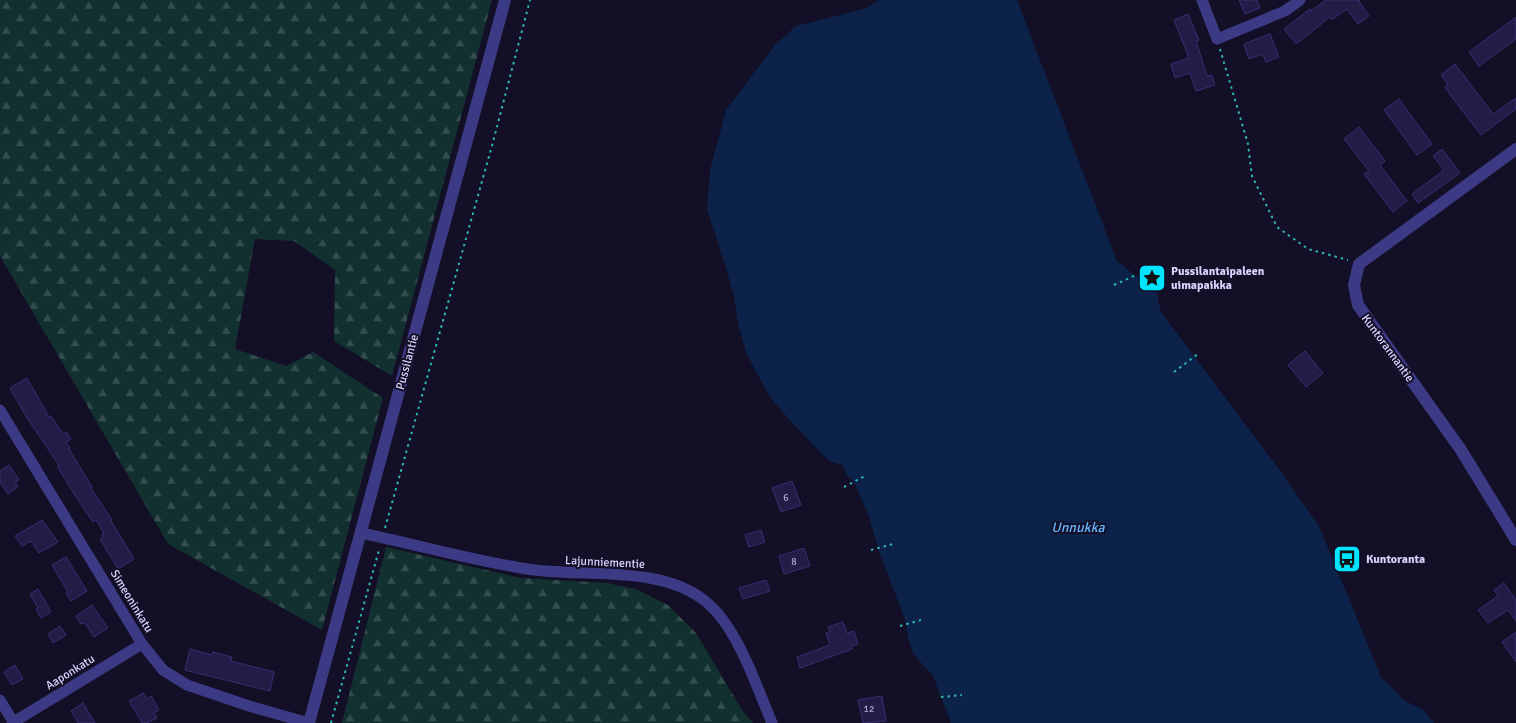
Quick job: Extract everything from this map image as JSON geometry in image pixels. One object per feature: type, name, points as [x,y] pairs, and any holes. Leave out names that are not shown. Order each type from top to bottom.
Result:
[{"type":"street","name":"Pussilantie","points":[[309,723],[505,0]]},
{"type":"street","points":[[1202,0],[1217,39],[1285,11],[1300,0]]},
{"type":"street","points":[[1359,264],[1516,149]]},
{"type":"street","name":"Kuntorannantie","points":[[1359,264],[1354,284],[1358,305],[1461,450],[1516,540]]},
{"type":"street","name":"Simeoninkatu","points":[[0,410],[142,644],[163,670],[187,685],[249,706],[309,723]]},
{"type":"street","name":"Lajunniementie","points":[[361,533],[520,568],[658,579],[682,586],[706,601],[721,617],[734,636],[772,723]]},
{"type":"street","name":"Aaponkatu","points":[[13,723],[142,644]]},
{"type":"street","points":[[0,700],[13,723]]},
{"type":"path","points":[[330,723],[530,0]]},
{"type":"path","points":[[1217,39],[1248,144],[1252,176],[1277,227],[1308,249],[1359,264]]},
{"type":"path","points":[[1114,285],[1136,275]]},
{"type":"path","points":[[1174,372],[1198,354]]},
{"type":"path","points":[[844,487],[865,476]]},
{"type":"path","points":[[872,550],[893,544]]},
{"type":"path","points":[[900,626],[921,620]]},
{"type":"path","points":[[941,697],[962,695]]},
{"type":"green space","points":[[0,0],[492,0],[392,376],[334,341],[335,270],[294,241],[255,239],[235,349],[286,366],[313,352],[383,398],[322,630],[168,544],[0,256]]},
{"type":"green space","points":[[386,547],[521,578],[606,583],[636,589],[668,605],[696,633],[742,710],[753,723],[342,723]]},
{"type":"water","name":"Unnukka","points":[[878,0],[1017,0],[1117,261],[1132,273],[1155,286],[1161,312],[1281,472],[1319,526],[1381,677],[1404,700],[1425,711],[1434,723],[951,723],[933,676],[914,655],[905,620],[878,548],[869,517],[855,484],[847,475],[842,465],[829,461],[770,397],[747,355],[738,324],[734,297],[727,271],[707,209],[710,170],[726,110],[775,45],[796,26],[867,8]]},
{"type":"building","points":[[1239,0],[1257,0],[1260,8],[1245,14]]},
{"type":"building","points":[[1326,0],[1360,0],[1369,16],[1358,24],[1347,9],[1334,18],[1331,19],[1330,17],[1296,44],[1284,29],[1310,9],[1311,11]]},
{"type":"building","points":[[1188,14],[1199,40],[1196,41],[1207,76],[1212,75],[1215,85],[1196,91],[1190,73],[1175,78],[1171,64],[1189,58],[1174,20]]},
{"type":"building","points":[[1516,17],[1516,39],[1479,66],[1469,52]]},
{"type":"building","points":[[1270,34],[1279,57],[1266,62],[1263,54],[1249,59],[1244,44]]},
{"type":"building","points":[[1455,64],[1493,114],[1516,98],[1516,109],[1481,135],[1445,87],[1448,84],[1441,75]]},
{"type":"building","points":[[1399,99],[1432,144],[1417,155],[1384,110]]},
{"type":"building","points":[[1359,127],[1385,161],[1380,165],[1407,201],[1393,212],[1364,174],[1369,171],[1344,139]]},
{"type":"building","points":[[1442,149],[1460,173],[1418,203],[1412,194],[1444,170],[1433,156]]},
{"type":"building","points":[[1305,351],[1323,373],[1306,387],[1288,365]]},
{"type":"building","points":[[27,378],[49,417],[51,416],[63,434],[66,432],[71,439],[66,442],[69,449],[134,559],[118,569],[100,539],[104,533],[96,520],[93,522],[76,497],[57,466],[59,465],[27,418],[10,388]]},
{"type":"building","points":[[9,465],[19,480],[15,482],[18,487],[8,494],[0,482],[0,471]]},
{"type":"building","points":[[792,481],[801,505],[781,512],[772,488]]},
{"type":"building","points":[[42,520],[58,542],[39,553],[31,541],[22,546],[15,536]]},
{"type":"building","points":[[761,530],[765,542],[749,547],[745,535]]},
{"type":"building","points":[[804,548],[810,566],[784,574],[779,556]]},
{"type":"building","points":[[66,557],[87,591],[71,601],[66,593],[68,592],[52,565]]},
{"type":"building","points":[[766,580],[770,591],[743,599],[739,588]]},
{"type":"building","points":[[1504,583],[1516,600],[1516,621],[1508,610],[1488,623],[1478,610],[1498,596],[1494,590]]},
{"type":"building","points":[[38,589],[51,612],[41,618],[30,594]]},
{"type":"building","points":[[92,605],[108,628],[94,637],[85,623],[81,624],[76,616]]},
{"type":"building","points":[[843,622],[847,633],[854,631],[858,644],[851,646],[852,649],[800,668],[797,657],[830,645],[826,633],[830,632],[828,627]]},
{"type":"building","points":[[60,626],[66,635],[53,643],[48,634]]},
{"type":"building","points":[[1516,632],[1516,662],[1502,642]]},
{"type":"building","points":[[190,649],[212,655],[213,652],[232,657],[231,661],[274,672],[270,691],[185,670]]},
{"type":"building","points":[[15,665],[23,679],[12,685],[4,672]]},
{"type":"building","points":[[143,693],[147,699],[151,696],[159,710],[154,713],[157,718],[147,723],[142,723],[129,701]]},
{"type":"building","points":[[882,696],[886,721],[863,723],[858,700]]},
{"type":"building","points":[[83,703],[95,723],[78,723],[71,711]]},
{"type":"place","name":"Pussilantaipaleen uimapaikka","points":[[1152,278]]},
{"type":"place","name":"Kuntoranta","points":[[1347,559]]}]
